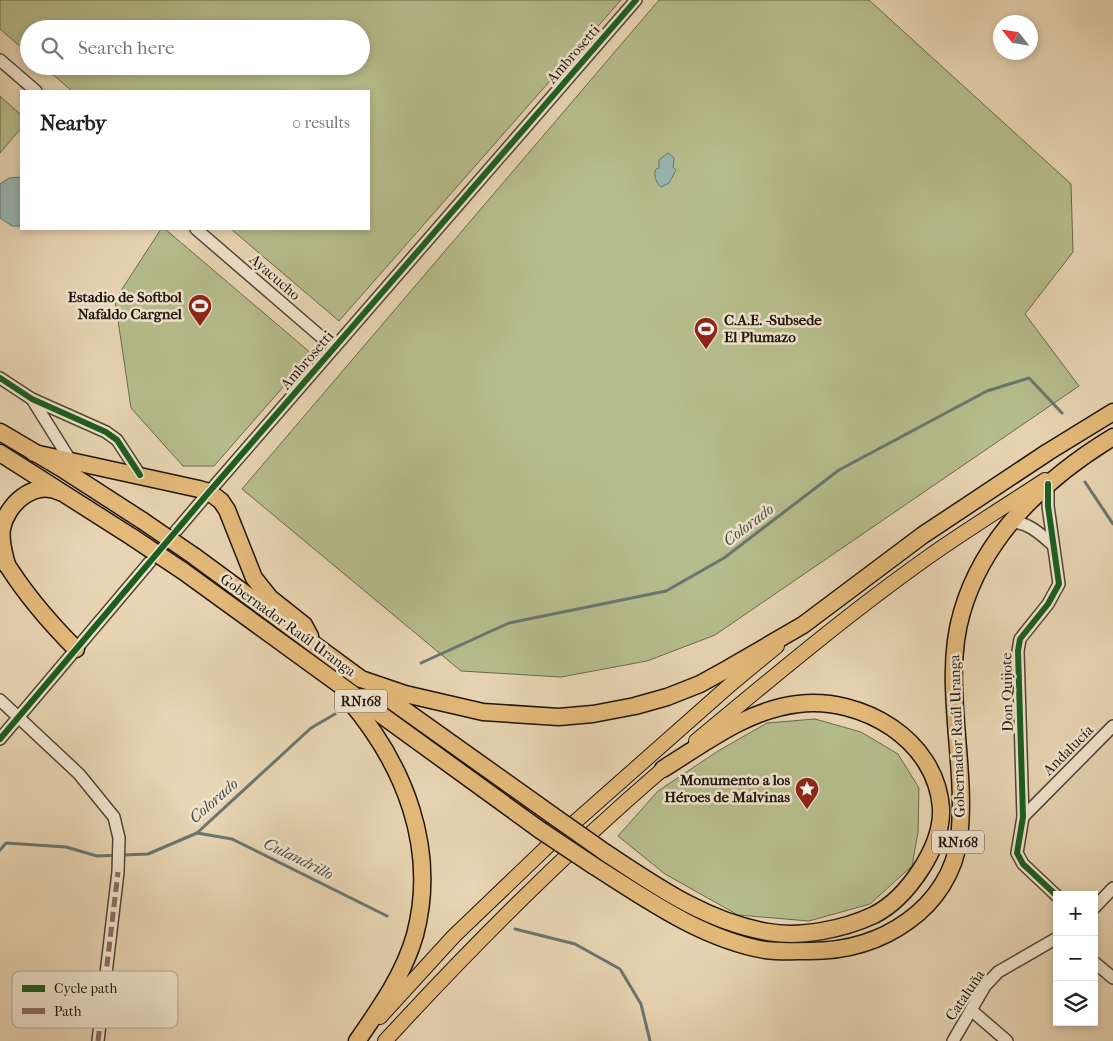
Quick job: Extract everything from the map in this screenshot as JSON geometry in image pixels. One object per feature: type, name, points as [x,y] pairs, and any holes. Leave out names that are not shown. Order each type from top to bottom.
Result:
[{"type":"highway","name":"Gobernador Raúl Uranga","points":[[0,432],[143,521],[194,556],[361,679],[405,694],[483,712],[559,717],[593,714],[635,706],[700,684],[803,625],[923,535],[1048,452],[1113,412]]},
{"type":"highway","name":"Gobernador Raúl Uranga","points":[[0,453],[79,502],[183,571],[540,830],[658,907],[741,944],[766,950],[829,951],[857,946],[892,933],[922,912],[939,891],[952,866],[959,840],[961,802],[954,664],[955,638],[972,582],[992,545],[1018,513],[1048,484],[1087,452],[1113,437]]},
{"type":"highway","points":[[34,453],[140,475],[208,492],[221,502],[227,510],[254,578],[270,598],[304,625],[316,646]]},
{"type":"highway","points":[[76,649],[58,631],[3,559],[1,532],[4,518],[22,497],[33,491],[52,489],[79,502]]},
{"type":"highway","points":[[330,679],[366,720],[386,750],[397,772],[411,807],[421,865],[420,905],[414,936],[396,982],[357,1041]]},
{"type":"highway","points":[[361,679],[664,892],[738,925],[770,933],[804,932],[847,925],[875,914],[908,887],[926,862],[938,836],[941,809],[936,786],[927,766],[915,749],[896,730],[880,719],[847,706],[829,702],[798,704],[778,708],[728,728],[663,769]]},
{"type":"main road","name":"Gobernador Raúl Uranga","points":[[385,1041],[470,950],[563,858],[663,769],[779,671],[931,555],[1087,452]]},
{"type":"main road","name":"Gobernador Raúl Uranga","points":[[357,1041],[454,936],[549,845],[731,684],[803,625]]},
{"type":"street","name":"Ambrosetti","points":[[0,739],[208,492],[636,0]]},
{"type":"street","points":[[0,60],[35,90]]},
{"type":"street","name":"Ayacucho","points":[[197,230],[334,348]]},
{"type":"street","points":[[0,378],[32,399],[106,432],[117,440],[140,475]]},
{"type":"street","points":[[32,399],[84,484]]},
{"type":"street","name":"Don Quijote","points":[[1048,484],[1053,545],[1059,584],[1048,604],[1020,639],[1018,651],[1023,817],[1017,853],[1024,864],[1053,892]]},
{"type":"street","points":[[1012,522],[1023,523],[1037,531],[1053,545]]},
{"type":"street","points":[[0,700],[99,795],[114,817],[119,838],[118,872],[106,971]]},
{"type":"street","name":"Andalucía","points":[[1023,817],[1113,726]]},
{"type":"street","points":[[1098,904],[1113,888]]},
{"type":"street","name":"Cataluña","points":[[953,1041],[985,986],[998,972],[1053,940]]},
{"type":"street","points":[[1098,965],[1113,978]]},
{"type":"street","points":[[971,1010],[1007,1041]]},
{"type":"street","points":[[98,1041],[100,1028]]},
{"type":"green space","points":[[0,0],[621,0],[339,321],[232,230],[370,230],[370,90],[71,90],[53,75],[370,75],[370,20],[20,20],[20,46],[0,29]]},
{"type":"green space","name":"C.A.E. -Subsede El Plumazo","points":[[659,0],[869,0],[1071,184],[1073,252],[1025,314],[1079,386],[715,635],[647,661],[561,677],[461,671],[242,489]]},
{"type":"green space","points":[[0,96],[20,114],[20,129],[0,153]]},
{"type":"green space","name":"Estadio de Softbol Nafaldo Cargnel","points":[[160,230],[166,230],[312,354],[214,466],[183,466],[131,408],[115,300]]},
{"type":"green space","points":[[815,719],[861,732],[898,754],[919,788],[918,832],[912,866],[870,904],[809,921],[738,915],[665,874],[618,836],[658,791],[718,751],[767,723]]},
{"type":"water","points":[[668,153],[674,158],[673,167],[676,170],[669,183],[661,187],[656,178],[655,171],[659,168],[659,160]]},
{"type":"water","points":[[20,177],[20,226],[12,226],[0,218],[0,184],[9,178]]},
{"type":"waterway","name":"Colorado","points":[[421,663],[509,623],[666,591],[724,558],[839,470],[987,391],[1029,378],[1062,413]]},
{"type":"waterway","name":"Colorado","points":[[1085,482],[1113,524]]},
{"type":"waterway","name":"Colorado","points":[[0,850],[6,843],[66,847],[97,856],[148,854],[197,833],[311,728],[335,714]]},
{"type":"waterway","name":"Culandrillo","points":[[197,833],[232,839],[387,916]]},
{"type":"waterway","name":"Culandrillo","points":[[515,929],[575,944],[620,969],[641,1004],[650,1041]]},
{"type":"marked path","points":[[106,971],[118,872]]},
{"type":"marked path","points":[[98,1041],[100,1028]]},
{"type":"cycle path","points":[[0,739],[209,492],[636,0]]},
{"type":"cycle path","points":[[0,378],[32,399],[106,432],[117,440],[140,475]]},
{"type":"cycle path","points":[[1048,484],[1048,506],[1059,584],[1048,604],[1020,639],[1018,651],[1023,817],[1017,853],[1023,864],[1053,892]]},
{"type":"place","name":"Estadio de Softbol Nafaldo Cargnel","points":[[200,327]]},
{"type":"place","name":"C.A.E. -Subsede El Plumazo","points":[[706,350]]},
{"type":"place","name":"Monumento a los Héroes de Malvinas","points":[[807,810]]}]
